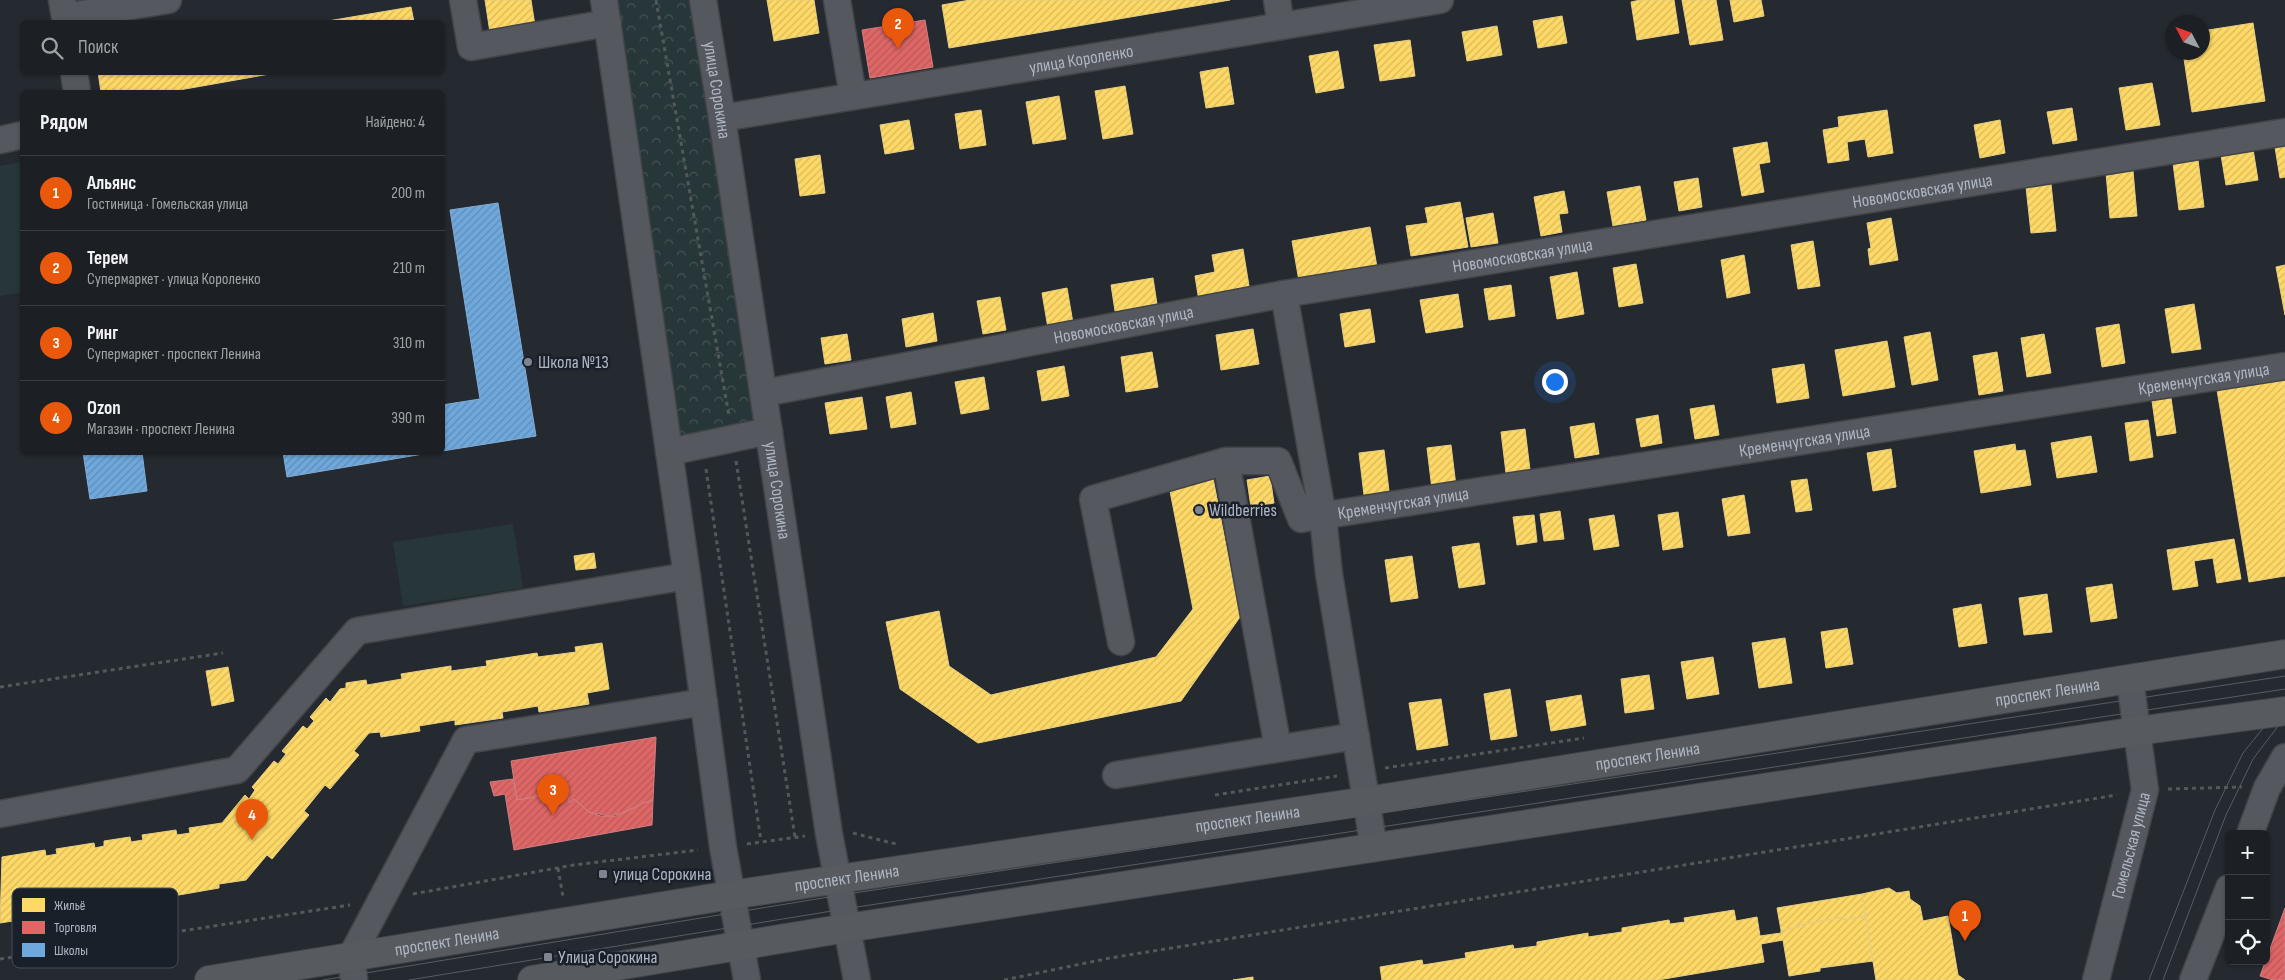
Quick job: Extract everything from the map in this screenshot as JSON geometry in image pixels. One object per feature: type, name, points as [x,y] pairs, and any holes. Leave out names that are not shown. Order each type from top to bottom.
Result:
[{"type":"main road","name":"проспект Ленина","points":[[209,980],[353,968],[731,894],[1367,800],[2285,654]]},
{"type":"main road","points":[[532,980],[847,928],[2137,731],[2285,711]]},
{"type":"street","points":[[64,13],[168,0]]},
{"type":"street","points":[[463,0],[471,47],[606,11],[687,576],[723,847],[747,980]]},
{"type":"street","name":"улица Сорокина","points":[[703,0],[829,834],[857,980]]},
{"type":"street","points":[[837,0],[853,96]]},
{"type":"street","points":[[1277,0],[1281,26]]},
{"type":"street","name":"улица Короленко","points":[[722,118],[1440,0]]},
{"type":"street","points":[[74,75],[77,90]]},
{"type":"street","name":"Новомосковская улица","points":[[764,394],[1284,294],[2285,132]]},
{"type":"street","points":[[0,140],[20,135]]},
{"type":"street","points":[[1284,294],[1323,517],[1329,574],[1374,848]]},
{"type":"street","name":"Кременчугская улица","points":[[1226,461],[1278,461],[1301,519],[2285,366]]},
{"type":"street","points":[[669,452],[769,431]]},
{"type":"street","points":[[1120,642],[1093,499],[1226,461],[1278,748]]},
{"type":"street","points":[[0,814],[237,770],[357,631],[687,576]]},
{"type":"street","name":"Гомельская улица","points":[[2096,980],[2145,790],[2130,680]]},
{"type":"street","points":[[353,968],[466,740],[704,702]]},
{"type":"street","points":[[1116,775],[1356,736]]},
{"type":"street","points":[[2252,830],[2268,788],[2285,757]]},
{"type":"street","points":[[2193,980],[2225,898]]},
{"type":"path","points":[[656,0],[733,438],[795,837]]},
{"type":"path","points":[[703,445],[761,841]]},
{"type":"path","points":[[0,688],[223,653]]},
{"type":"path","points":[[1206,797],[1362,772]]},
{"type":"path","points":[[1004,980],[1110,958],[2057,806],[2145,790],[2268,788]]},
{"type":"path","points":[[829,834],[855,832],[903,846]]},
{"type":"green space","points":[[604,0],[703,0],[769,431],[669,452]]},
{"type":"green space","points":[[20,162],[20,292],[0,296],[0,166]]},
{"type":"green space","points":[[513,524],[523,588],[403,606],[393,542]]},
{"type":"building: Жильё","points":[[485,0],[531,0],[536,32],[491,39]]},
{"type":"building: Жильё","points":[[767,0],[814,0],[819,33],[774,41]]},
{"type":"building: Жильё","points":[[970,0],[1230,0],[949,48],[942,5]]},
{"type":"building: Жильё","points":[[1640,0],[1674,0],[1679,33],[1637,40],[1631,2]]},
{"type":"building: Жильё","points":[[1682,0],[1716,0],[1723,40],[1690,45]]},
{"type":"building: Жильё","points":[[1730,0],[1761,0],[1764,16],[1734,22]]},
{"type":"building: Жильё","points":[[411,7],[414,20],[334,20]]},
{"type":"building: Жильё","points":[[1562,16],[1567,43],[1538,48],[1533,21]]},
{"type":"building: Жильё","points":[[2253,23],[2265,101],[2192,112],[2184,60],[2210,60],[2210,30]]},
{"type":"building: Жильё","points":[[1497,26],[1502,55],[1467,61],[1462,32]]},
{"type":"building: Жильё","points":[[1410,40],[1415,76],[1380,81],[1374,45]]},
{"type":"building: Жильё","points":[[1338,51],[1344,88],[1316,93],[1309,56]]},
{"type":"building: Жильё","points":[[1228,67],[1234,104],[1206,108],[1200,72]]},
{"type":"building: Жильё","points":[[98,75],[264,75],[179,90],[101,90]]},
{"type":"building: Жильё","points":[[2152,83],[2160,125],[2126,130],[2119,88]]},
{"type":"building: Жильё","points":[[1125,86],[1133,134],[1103,139],[1095,91]]},
{"type":"building: Жильё","points":[[1059,96],[1066,139],[1033,144],[1026,102]]},
{"type":"building: Жильё","points":[[2072,108],[2077,140],[2053,144],[2047,112]]},
{"type":"building: Жильё","points":[[981,110],[986,145],[960,149],[955,114]]},
{"type":"building: Жильё","points":[[1887,110],[1893,153],[1868,157],[1865,139],[1847,142],[1849,160],[1828,163],[1823,130],[1839,127],[1838,117]]},
{"type":"building: Жильё","points":[[909,120],[914,149],[885,154],[880,125]]},
{"type":"building: Жильё","points":[[2000,120],[2005,153],[1980,158],[1974,125]]},
{"type":"building: Жильё","points":[[2285,139],[2285,177],[2280,178],[2274,141]]},
{"type":"building: Жильё","points":[[1767,142],[1770,162],[1759,164],[1764,192],[1742,196],[1733,148]]},
{"type":"building: Жильё","points":[[2253,149],[2258,180],[2226,185],[2221,155]]},
{"type":"building: Жильё","points":[[820,155],[825,193],[800,196],[795,159]]},
{"type":"building: Жильё","points":[[2198,160],[2204,207],[2179,210],[2173,163]]},
{"type":"building: Жильё","points":[[2133,171],[2137,216],[2110,218],[2106,173]]},
{"type":"building: Жильё","points":[[1698,178],[1702,207],[1679,211],[1674,182]]},
{"type":"building: Жильё","points":[[2051,184],[2056,231],[2031,233],[2026,187]]},
{"type":"building: Жильё","points":[[1640,186],[1646,220],[1613,226],[1607,192]]},
{"type":"building: Жильё","points":[[1564,191],[1568,213],[1559,214],[1562,232],[1541,236],[1534,197]]},
{"type":"building: Жильё","points":[[1460,202],[1468,247],[1411,256],[1406,226],[1428,223],[1425,208]]},
{"type":"building: Жильё","points":[[1493,213],[1498,243],[1471,247],[1466,218]]},
{"type":"building: Жильё","points":[[1891,218],[1898,260],[1870,265],[1868,249],[1871,248],[1867,223]]},
{"type":"building: Жильё","points":[[1370,227],[1377,267],[1299,281],[1292,241]]},
{"type":"building: Жильё","points":[[1813,241],[1820,286],[1798,289],[1791,245]]},
{"type":"building: Жильё","points":[[1243,249],[1250,292],[1199,301],[1195,276],[1215,272],[1212,255]]},
{"type":"building: Жильё","points":[[1744,255],[1750,293],[1727,298],[1721,260]]},
{"type":"building: Жильё","points":[[1636,264],[1643,303],[1619,307],[1613,268]]},
{"type":"building: Жильё","points":[[2285,265],[2285,315],[2276,267]]},
{"type":"building: Жильё","points":[[1577,272],[1584,314],[1557,319],[1550,277]]},
{"type":"building: Жильё","points":[[1153,278],[1157,304],[1115,311],[1111,285]]},
{"type":"building: Жильё","points":[[1511,285],[1515,316],[1489,320],[1484,289]]},
{"type":"building: Жильё","points":[[1067,288],[1073,323],[1048,328],[1042,293]]},
{"type":"building: Жильё","points":[[1458,294],[1463,327],[1426,333],[1420,300]]},
{"type":"building: Жильё","points":[[1000,297],[1006,330],[983,334],[977,301]]},
{"type":"building: Жильё","points":[[2194,304],[2201,349],[2172,353],[2165,309]]},
{"type":"building: Жильё","points":[[1370,309],[1375,342],[1345,347],[1340,314]]},
{"type":"building: Жильё","points":[[933,313],[937,341],[906,347],[902,319]]},
{"type":"building: Жильё","points":[[2119,324],[2125,363],[2102,367],[2096,328]]},
{"type":"building: Жильё","points":[[1253,329],[1259,364],[1221,370],[1216,335]]},
{"type":"building: Жильё","points":[[1930,332],[1938,380],[1912,385],[1904,337]]},
{"type":"building: Жильё","points":[[847,334],[851,360],[825,364],[821,338]]},
{"type":"building: Жильё","points":[[2044,334],[2051,373],[2027,377],[2021,338]]},
{"type":"building: Жильё","points":[[1887,341],[1895,387],[1843,396],[1835,350]]},
{"type":"building: Жильё","points":[[1152,352],[1158,387],[1126,392],[1121,357]]},
{"type":"building: Жильё","points":[[1997,352],[2003,391],[1979,395],[1973,356]]},
{"type":"building: Жильё","points":[[1804,364],[1809,398],[1777,403],[1772,369]]},
{"type":"building: Жильё","points":[[1064,366],[1069,396],[1042,401],[1037,371]]},
{"type":"building: Жильё","points":[[984,377],[989,409],[961,414],[955,382]]},
{"type":"building: Жильё","points":[[2285,378],[2285,576],[2249,582],[2217,390]]},
{"type":"building: Жильё","points":[[911,392],[916,424],[891,428],[886,397]]},
{"type":"building: Жильё","points":[[862,397],[867,429],[830,434],[825,403]]},
{"type":"building: Жильё","points":[[2171,398],[2176,433],[2157,436],[2152,401]]},
{"type":"building: Жильё","points":[[1714,405],[1719,435],[1695,439],[1690,409]]},
{"type":"building: Жильё","points":[[1658,415],[1662,443],[1641,447],[1636,419]]},
{"type":"building: Жильё","points":[[2148,420],[2153,457],[2130,461],[2125,423]]},
{"type":"building: Жильё","points":[[1594,423],[1599,454],[1575,458],[1570,427]]},
{"type":"building: Жильё","points":[[1525,429],[1530,470],[1506,473],[1501,432]]},
{"type":"building: Жильё","points":[[2091,436],[2097,472],[2057,478],[2051,443]]},
{"type":"building: Жильё","points":[[2015,444],[2016,451],[2025,450],[2031,485],[1981,493],[1974,451]]},
{"type":"building: Жильё","points":[[1451,445],[1456,486],[1432,489],[1427,448]]},
{"type":"building: Жильё","points":[[1891,449],[1896,487],[1873,491],[1867,453]]},
{"type":"building: Жильё","points":[[1384,450],[1389,491],[1364,495],[1359,453]]},
{"type":"building: Жильё","points":[[1212,473],[1240,617],[1181,701],[978,743],[900,689],[886,622],[939,611],[949,666],[991,695],[1156,657],[1193,609],[1168,481]]},
{"type":"building: Жильё","points":[[1270,476],[1274,503],[1251,507],[1247,480]]},
{"type":"building: Жильё","points":[[1807,479],[1812,510],[1796,512],[1791,481]]},
{"type":"building: Жильё","points":[[1744,495],[1750,533],[1728,536],[1722,499]]},
{"type":"building: Жильё","points":[[1560,511],[1564,539],[1544,541],[1540,514]]},
{"type":"building: Жильё","points":[[1678,512],[1683,547],[1663,550],[1658,515]]},
{"type":"building: Жильё","points":[[1534,515],[1537,542],[1517,545],[1513,517]]},
{"type":"building: Жильё","points":[[1614,515],[1619,546],[1594,550],[1589,519]]},
{"type":"building: Жильё","points":[[2234,539],[2241,579],[2217,583],[2213,558],[2194,561],[2198,586],[2173,590],[2167,550]]},
{"type":"building: Жильё","points":[[1479,543],[1485,584],[1459,588],[1452,547]]},
{"type":"building: Жильё","points":[[594,553],[596,568],[576,570],[574,556]]},
{"type":"building: Жильё","points":[[1412,556],[1418,598],[1391,602],[1385,560]]},
{"type":"building: Жильё","points":[[2112,584],[2117,618],[2091,622],[2086,588]]},
{"type":"building: Жильё","points":[[2047,594],[2052,632],[2024,635],[2019,598]]},
{"type":"building: Жильё","points":[[1981,604],[1987,643],[1959,647],[1953,609]]},
{"type":"building: Жильё","points":[[1847,628],[1853,664],[1826,668],[1821,632]]},
{"type":"building: Жильё","points":[[1785,638],[1792,683],[1759,688],[1752,643]]},
{"type":"building: Жильё","points":[[602,643],[609,689],[587,693],[589,704],[539,712],[538,706],[502,712],[503,718],[455,725],[455,720],[419,726],[420,731],[381,737],[380,732],[369,733],[354,751],[359,755],[330,789],[325,785],[304,811],[309,815],[272,859],[267,855],[246,880],[219,884],[219,888],[178,895],[178,888],[12,888],[12,921],[0,923],[2,857],[45,850],[46,856],[57,854],[56,849],[94,843],[95,848],[104,846],[104,841],[130,837],[131,842],[143,840],[142,835],[176,830],[177,835],[190,833],[189,828],[222,823],[245,795],[249,799],[255,790],[252,787],[274,761],[278,764],[286,754],[282,751],[303,726],[307,729],[314,721],[310,717],[326,698],[330,702],[340,689],[346,688],[346,683],[366,680],[367,685],[402,679],[401,674],[451,666],[451,671],[487,666],[486,661],[537,653],[538,657],[576,652],[575,647]]},
{"type":"building: Жильё","points":[[1713,657],[1719,694],[1687,699],[1681,662]]},
{"type":"building: Жильё","points":[[228,667],[234,701],[212,706],[206,671]]},
{"type":"building: Жильё","points":[[1649,675],[1654,709],[1625,713],[1621,679]]},
{"type":"building: Жильё","points":[[1510,689],[1517,736],[1491,740],[1484,694]]},
{"type":"building: Жильё","points":[[1581,695],[1586,725],[1551,731],[1546,701]]},
{"type":"building: Жильё","points":[[1441,699],[1448,745],[1417,750],[1409,703]]},
{"type":"building: Жильё","points":[[1889,888],[1897,893],[1909,891],[1910,899],[1920,906],[1923,921],[1948,916],[1958,975],[1965,980],[1876,980],[1862,894]]},
{"type":"building: Жильё","points":[[1862,894],[1866,916],[1844,920],[1844,917],[1781,930],[1777,908]]},
{"type":"building: Жильё","points":[[1734,910],[1736,921],[1757,917],[1760,936],[1781,933],[1781,930],[1799,927],[1799,925],[1844,917],[1844,920],[1866,916],[1873,961],[1820,968],[1820,971],[1789,976],[1783,940],[1761,944],[1764,962],[1658,980],[1382,980],[1380,967],[1422,960],[1423,965],[1466,958],[1465,953],[1513,945],[1514,949],[1537,946],[1537,942],[1588,933],[1588,937],[1622,932],[1622,928],[1669,920],[1670,924],[1685,922],[1684,918]]},
{"type":"building: Жильё","points":[[1253,977],[1253,980],[1233,980]]},
{"type":"building: Торговля","points":[[925,20],[933,67],[870,78],[862,30]]},
{"type":"building: Торговля","points":[[656,737],[653,800],[624,813],[609,816],[589,812],[574,799],[569,803],[567,791],[517,800],[511,761]]},
{"type":"building: Торговля","points":[[513,779],[517,800],[567,791],[569,803],[574,799],[589,812],[601,816],[616,816],[653,800],[652,825],[514,850],[505,794],[494,796],[490,782]]},
{"type":"building: Торговля","points":[[2285,908],[2285,980],[2273,980],[2260,976],[2264,965],[2270,965],[2270,949]]},
{"type":"building: Школы","points":[[498,203],[536,436],[445,451],[445,405],[480,399],[450,210]]},
{"type":"building: Школы","points":[[83,455],[142,455],[147,491],[90,499]]},
{"type":"building: Школы","points":[[283,455],[417,455],[287,477]]},
{"type":"tram line","points":[[323,980],[841,895],[2285,676]]},
{"type":"tram line","points":[[409,980],[844,909],[2285,689]]},
{"type":"tram line","points":[[2149,980],[2215,810],[2243,753],[2285,701]]},
{"type":"tram line","points":[[2163,980],[2226,815],[2253,759],[2285,717]]},
{"type":"place","name":"Терем","points":[[898,49]]},
{"type":"place","name":"Школа №13","points":[[528,362]]},
{"type":"place","name":"Wildberries","points":[[1199,510]]},
{"type":"place","name":"Ринг","points":[[553,815]]},
{"type":"place","name":"Ozon","points":[[252,840]]},
{"type":"place","name":"улица Сорокина","points":[[603,874]]},
{"type":"place","name":"Альянс","points":[[1965,941]]},
{"type":"place","name":"Улица Сорокина","points":[[548,957]]}]
